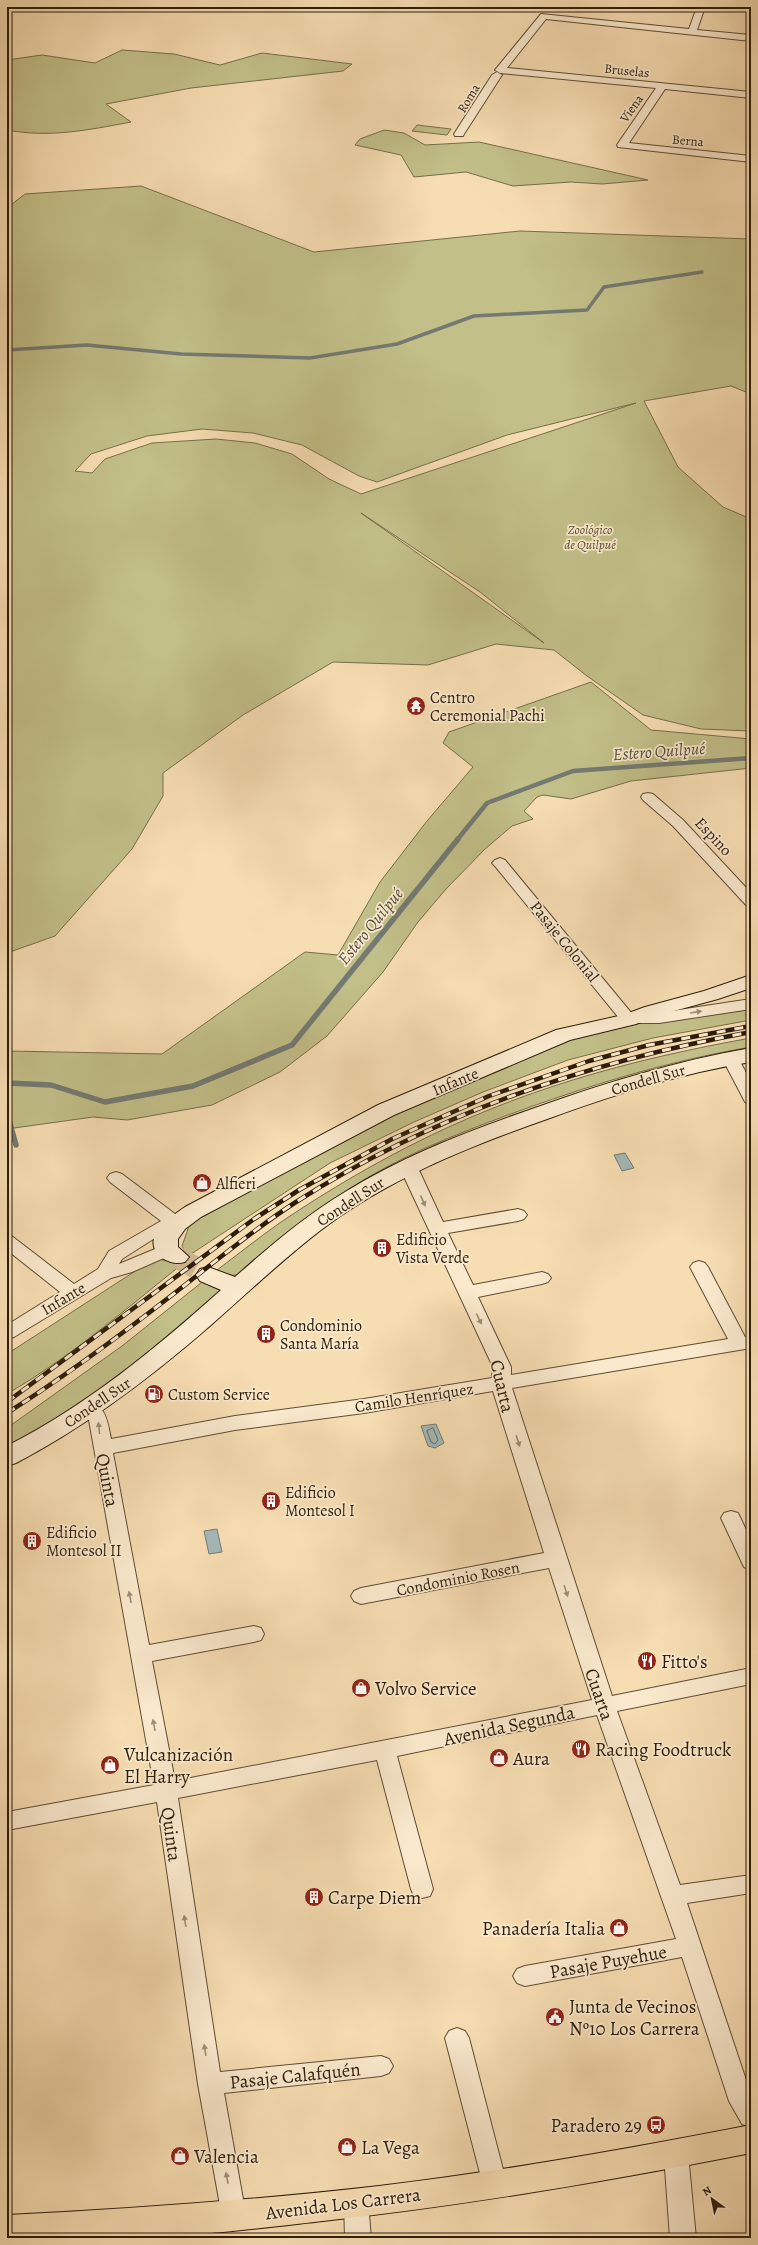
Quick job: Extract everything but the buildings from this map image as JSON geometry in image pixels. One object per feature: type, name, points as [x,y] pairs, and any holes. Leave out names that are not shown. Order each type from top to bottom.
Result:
[{"type":"main road","name":"Avenida Los Carrera","points":[[7,2230],[119,2225],[234,2216],[495,2185],[676,2154],[751,2139]]},
{"type":"street","points":[[701,7],[692,32],[751,38]]},
{"type":"street","name":"Roma","points":[[459,134],[499,73],[544,16],[692,32]]},
{"type":"street","name":"Bruselas","points":[[499,73],[662,86],[751,95]]},
{"type":"street","name":"Viena","points":[[622,145],[662,86]]},
{"type":"street","name":"Berna","points":[[622,145],[751,159]]},
{"type":"street","name":"Espino","points":[[648,797],[678,823],[751,902]]},
{"type":"street","name":"Pasaje Colonial","points":[[500,863],[630,1020]]},
{"type":"street","name":"Infante","points":[[14,1328],[104,1273],[172,1254],[166,1238],[177,1224],[193,1212],[386,1110],[563,1035],[630,1020],[652,1011],[711,995],[751,981]]},
{"type":"street","points":[[711,995],[718,998],[751,999]]},
{"type":"street","points":[[630,1020],[658,1018],[751,1004]]},
{"type":"street","points":[[741,1057],[751,1098]]},
{"type":"street","name":"Condell Sur","points":[[7,1457],[89,1410],[150,1364],[326,1214],[408,1166],[496,1129],[662,1072],[741,1057]]},
{"type":"street","name":"Cuarta","points":[[408,1166],[466,1293],[502,1367],[501,1383],[505,1402],[555,1559],[604,1705],[674,1896],[741,2101],[751,2116]]},
{"type":"street","points":[[116,1178],[177,1224]]},
{"type":"street","points":[[436,1228],[518,1215]]},
{"type":"street","name":"Infante","points":[[104,1273],[115,1255],[162,1226],[177,1224]]},
{"type":"street","points":[[7,1241],[72,1292]]},
{"type":"street","points":[[698,1267],[746,1343]]},
{"type":"street","points":[[208,1275],[238,1288]]},
{"type":"street","points":[[466,1293],[542,1278]]},
{"type":"street","name":"Camilo Henríquez","points":[[102,1448],[236,1423],[364,1406],[746,1343]]},
{"type":"street","name":"Quinta","points":[[89,1410],[98,1418],[102,1448],[166,1791],[210,2084],[234,2216]]},
{"type":"street","points":[[731,1518],[751,1562]]},
{"type":"street","name":"Condominio Rosen","points":[[361,1596],[555,1559]]},
{"type":"street","points":[[141,1655],[254,1634]]},
{"type":"street","name":"Avenida Segunda","points":[[7,1821],[384,1750],[751,1676]]},
{"type":"street","points":[[384,1750],[422,1890]]},
{"type":"street","points":[[674,1896],[751,1884]]},
{"type":"street","name":"Pasaje Puyehue","points":[[525,1976],[690,1946]]},
{"type":"street","points":[[457,2038],[495,2185]]},
{"type":"street","name":"Pasaje Calafquén","points":[[210,2084],[381,2066]]},
{"type":"street","points":[[676,2154],[683,2238]]},
{"type":"street","points":[[356,2202],[358,2238]]},
{"type":"green space","points":[[122,50],[174,54],[220,65],[262,53],[352,64],[343,71],[191,88],[106,104],[131,122],[84,130],[54,133],[7,130],[7,60],[42,55],[95,63]]},
{"type":"green space","points":[[417,125],[451,129],[447,135],[412,131]]},
{"type":"green space","points":[[384,130],[404,133],[425,145],[479,142],[648,180],[602,184],[571,182],[513,186],[466,172],[414,177],[401,155],[355,145],[360,139]]},
{"type":"green space","name":"Zoológico de Quilpué","points":[[141,186],[314,252],[520,231],[751,239],[751,394],[731,386],[644,401],[678,467],[723,507],[751,519],[751,644],[747,647],[751,649],[751,731],[701,729],[643,715],[587,676],[554,650],[496,644],[428,665],[333,662],[243,715],[163,773],[163,796],[132,849],[55,936],[7,953],[7,208],[25,194]],"holes":[[[636,403],[361,494],[329,479],[292,454],[255,443],[216,439],[152,443],[105,459],[92,473],[75,471],[91,454],[147,436],[202,429],[253,433],[302,445],[359,476],[377,482],[507,435]],[[361,513],[480,592],[544,643]]]},
{"type":"green space","points":[[591,682],[651,730],[751,739],[751,768],[631,781],[571,799],[543,795],[537,797],[524,811],[533,819],[512,826],[485,849],[446,889],[418,922],[383,972],[327,1036],[280,1072],[212,1105],[127,1120],[93,1117],[7,1129],[7,1051],[162,1054],[305,952],[338,955],[380,882],[427,821],[473,767],[443,743],[449,732]]},
{"type":"green space","points":[[751,1007],[751,1020],[653,1038],[568,1060],[483,1092],[414,1122],[330,1163],[188,1256],[182,1246],[190,1223],[403,1109],[565,1040],[597,1031],[658,1020]]},
{"type":"green space","points":[[751,1038],[751,1047],[689,1059],[598,1084],[508,1115],[428,1147],[389,1165],[334,1199],[292,1230],[258,1262],[243,1273],[224,1275],[213,1273],[264,1234],[305,1206],[380,1161],[459,1122],[518,1098],[617,1067],[684,1051]]},
{"type":"green space","points":[[159,1259],[181,1265],[75,1349],[7,1394],[7,1354],[140,1268]]},
{"type":"green space","points":[[206,1279],[219,1284],[223,1294],[145,1362],[7,1450],[7,1428],[122,1346]]},
{"type":"water","points":[[625,1153],[634,1168],[622,1171],[614,1155]]},
{"type":"water","points":[[436,1424],[444,1443],[435,1448],[428,1446],[421,1426]]},
{"type":"water","points":[[217,1529],[222,1552],[209,1554],[204,1531]]},
{"type":"waterway","points":[[7,350],[87,345],[181,354],[310,358],[397,344],[474,316],[587,310],[604,287],[702,272]]},
{"type":"waterway","name":"Estero Quilpué","points":[[457,840],[487,803],[573,771],[751,758]]},
{"type":"waterway","name":"Estero Quilpué","points":[[7,1083],[51,1085],[105,1102],[193,1086],[292,1045],[458,839]]},
{"type":"waterway","points":[[7,1113],[16,1145]]},
{"type":"tunnel","points":[[177,1257],[208,1275]]},
{"type":"railway","points":[[7,1402],[254,1219],[299,1190],[392,1139],[489,1096],[589,1061],[649,1045],[751,1026]]},
{"type":"railway","points":[[7,1413],[72,1370],[156,1308],[280,1212],[349,1170],[403,1142],[459,1117],[515,1095],[572,1076],[690,1044],[751,1032]]},
{"type":"place","name":"Centro Ceremonial Pachi","points":[[416,706]]},
{"type":"place","name":"Alfieri","points":[[202,1183]]},
{"type":"place","name":"Edificio Vista Verde","points":[[382,1248]]},
{"type":"place","name":"Condominio Santa María","points":[[266,1334]]},
{"type":"place","name":"Custom Service","points":[[154,1394]]},
{"type":"place","name":"Edificio Montesol I","points":[[271,1501]]},
{"type":"place","name":"Edificio Montesol II","points":[[32,1541]]},
{"type":"place","name":"Fitto's","points":[[647,1661]]},
{"type":"place","name":"Volvo Service","points":[[361,1688]]},
{"type":"place","name":"Racing Foodtruck","points":[[581,1749]]},
{"type":"place","name":"Aura","points":[[499,1758]]},
{"type":"place","name":"Vulcanización El Harry","points":[[110,1765]]},
{"type":"place","name":"Carpe Diem","points":[[314,1897]]},
{"type":"place","name":"Panadería Italia","points":[[619,1928]]},
{"type":"place","name":"Junta de Vecinos Nº10 Los Carrera","points":[[555,2017]]},
{"type":"place","name":"Paradero 29","points":[[656,2125]]},
{"type":"place","name":"La Vega","points":[[347,2147]]},
{"type":"place","name":"Valencia","points":[[180,2156]]}]
